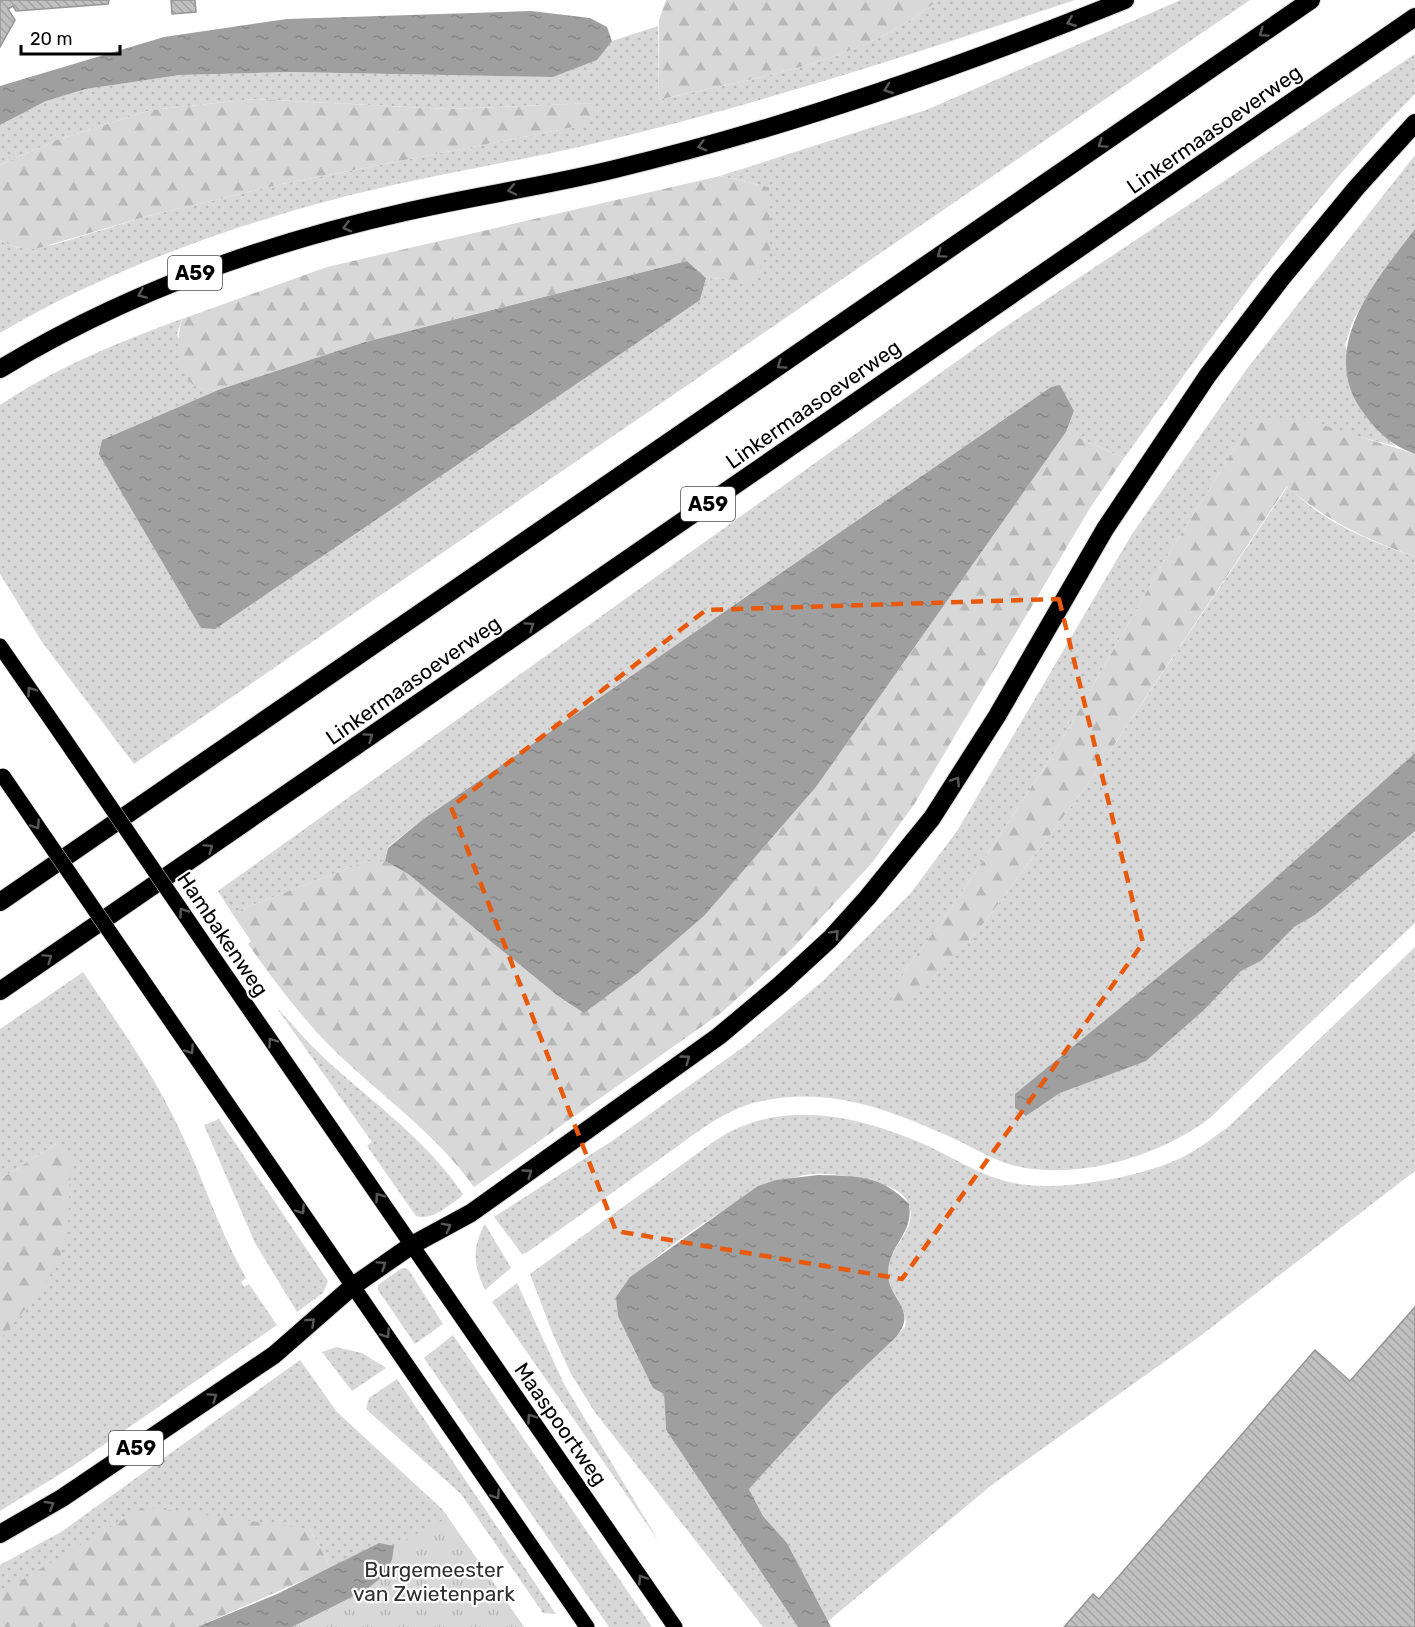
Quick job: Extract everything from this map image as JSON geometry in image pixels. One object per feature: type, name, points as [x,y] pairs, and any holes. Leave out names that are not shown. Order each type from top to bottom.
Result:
[{"type":"highway","name":"A59","points":[[0,369],[40,345],[116,306],[233,260],[299,239],[403,212],[614,169],[733,138],[860,99],[1019,42],[1125,0]]},
{"type":"highway","points":[[0,902],[1311,0]]},
{"type":"highway","name":"Linkermaasoeverweg","points":[[0,991],[1415,17]]},
{"type":"highway","points":[[352,1286],[412,1245],[471,1213],[718,1036],[782,984],[830,939],[867,898],[932,818],[997,716],[1105,529],[1208,375],[1281,279],[1357,187],[1415,123]]},
{"type":"highway","name":"A59","points":[[0,1534],[62,1497],[279,1351],[352,1286]]},
{"type":"main road","name":"Hambakenweg","points":[[0,646],[412,1245]]},
{"type":"main road","points":[[2,774],[587,1627]]},
{"type":"main road","name":"Maaspoortweg","points":[[412,1245],[675,1627]]},
{"type":"highlighted area","points":[[1059,599],[1143,943],[902,1279],[616,1231],[451,807],[706,610]]},
{"type":"green space","points":[[666,0],[938,0],[908,22],[875,40],[840,54],[768,76],[658,100],[659,20]]},
{"type":"green space","points":[[938,0],[1075,0],[895,59],[714,113],[592,144],[359,193],[269,218],[128,269],[83,289],[0,333],[0,241],[19,248],[53,245],[148,216],[282,184],[574,127],[594,103],[448,109],[254,99],[151,110],[57,140],[0,165],[0,125],[46,101],[86,89],[180,75],[289,72],[553,77],[596,60],[612,41],[658,26],[658,100],[768,76],[840,54],[875,40],[908,22]]},
{"type":"green space","points":[[1181,0],[1250,0],[134,764],[42,642],[0,574],[0,405],[65,368],[182,319],[177,334],[199,388],[218,390],[102,440],[700,300],[706,278],[752,280],[769,187],[720,176],[926,110]]},
{"type":"green space","points":[[1415,54],[1415,94],[1336,180],[1262,270],[1124,458],[1066,432],[1074,411],[1051,387],[422,820],[388,847],[385,861],[367,861],[232,913],[218,891],[999,331]]},
{"type":"green space","points":[[254,99],[448,109],[594,103],[597,112],[591,120],[574,127],[282,184],[148,216],[35,249],[19,248],[0,241],[0,165],[57,140],[151,110]]},
{"type":"green space","points":[[1415,155],[1415,229],[1391,260],[1353,320],[1345,345],[1372,424],[1395,446],[1360,437],[1239,441],[1160,568],[1059,745],[949,912],[905,970],[903,1007],[977,932],[1090,781],[1288,486],[1315,510],[1347,529],[1415,557],[1415,753],[1235,914],[1189,952],[1026,1116],[1060,1093],[1146,1060],[1204,1010],[1241,971],[1261,961],[1294,927],[1315,915],[1415,831],[1415,923],[1210,1118],[1189,1132],[1141,1155],[1087,1168],[1033,1169],[1002,1162],[911,1120],[864,1104],[814,1097],[789,1097],[762,1101],[735,1110],[710,1123],[544,1241],[522,1254],[494,1217],[615,1139],[746,1045],[824,980],[910,894],[957,831],[1132,534],[1246,370]]},
{"type":"green space","points":[[720,176],[769,187],[770,250],[752,281],[706,278],[687,261],[365,342],[218,390],[199,388],[191,383],[182,367],[179,336],[182,319],[327,267]]},
{"type":"green space","points":[[1273,417],[1313,422],[1415,454],[1415,557],[1347,528],[1316,509],[1287,486],[1090,781],[977,932],[903,1008],[894,1010],[889,1004],[905,970],[949,912],[1059,745],[1160,568],[1239,441],[1257,423]]},
{"type":"green space","points":[[1066,432],[1124,458],[1090,508],[915,803],[872,863],[792,949],[721,1013],[474,1187],[426,1133],[325,1040],[290,1000],[248,944],[251,941],[232,913],[367,861],[385,861],[408,874],[558,996],[584,1012],[638,973],[704,916],[816,787]]},
{"type":"green space","points":[[1415,947],[1415,1171],[1199,1337],[993,1484],[827,1622],[787,1543],[763,1516],[749,1489],[834,1396],[905,1327],[906,1320],[902,1308],[888,1277],[891,1258],[906,1232],[911,1214],[903,1195],[889,1187],[844,1176],[815,1174],[796,1177],[751,1196],[698,1227],[650,1263],[616,1297],[664,1394],[666,1430],[798,1627],[763,1627],[594,1411],[570,1372],[530,1274],[716,1140],[740,1127],[765,1119],[791,1115],[818,1115],[844,1119],[896,1133],[975,1170],[998,1179],[1027,1185],[1069,1185],[1092,1182],[1157,1168],[1202,1146],[1228,1127]]},
{"type":"green space","points":[[83,972],[133,1046],[167,1104],[246,1278],[241,1282],[244,1287],[249,1284],[277,1325],[73,1466],[0,1511],[0,1339],[11,1324],[56,1144],[0,1179],[0,1029]]},
{"type":"green space","points":[[276,1007],[324,1058],[398,1122],[433,1156],[463,1194],[461,1197],[434,1215],[416,1216],[367,1146],[372,1142]]},
{"type":"green space","points":[[219,1119],[328,1281],[323,1293],[297,1312],[255,1243],[204,1125]]},
{"type":"green space","points":[[56,1144],[64,1145],[71,1159],[68,1223],[59,1262],[37,1295],[0,1339],[0,1179]]},
{"type":"green space","points":[[485,1224],[511,1268],[485,1290],[476,1265],[476,1250]]},
{"type":"green space","points":[[402,1268],[408,1269],[443,1324],[415,1344],[378,1290],[378,1285]]},
{"type":"green space","points":[[517,1283],[564,1384],[658,1540],[492,1302]]},
{"type":"green space","points":[[453,1335],[652,1627],[609,1627],[424,1358]]},
{"type":"green space","points":[[336,1347],[362,1353],[386,1368],[352,1391],[322,1352]]},
{"type":"green space","points":[[300,1360],[337,1412],[443,1510],[524,1627],[292,1627],[366,1590],[383,1576],[379,1543],[331,1568],[310,1529],[0,1593],[0,1565],[61,1532]]},
{"type":"green space","points":[[397,1379],[556,1614],[543,1613],[461,1494],[366,1409],[369,1398]]},
{"type":"green space","points":[[144,1507],[310,1529],[331,1568],[197,1627],[0,1627],[0,1593]]},
{"type":"green space","name":"Burgemeester van Zwietenpark","points":[[448,1518],[524,1627],[292,1627],[354,1597],[380,1576],[389,1562],[394,1546]]},
{"type":"water","points":[[531,11],[590,18],[607,27],[612,41],[597,60],[553,77],[289,72],[180,75],[86,89],[46,101],[0,125],[0,86],[164,37],[287,19]]},
{"type":"water","points":[[1415,229],[1415,454],[1393,443],[1370,422],[1351,391],[1346,366],[1348,342],[1356,318],[1368,294]]},
{"type":"water","points":[[687,261],[706,278],[700,300],[215,629],[201,628],[99,454],[102,440],[218,390],[365,342]]},
{"type":"water","points":[[1060,385],[1074,411],[1066,432],[816,787],[704,916],[638,973],[584,1013],[558,996],[408,874],[385,861],[388,848],[422,820],[1051,387]]},
{"type":"water","points":[[1415,753],[1415,831],[1315,915],[1294,927],[1261,961],[1241,971],[1204,1010],[1146,1061],[1060,1093],[1026,1116],[1015,1108],[1015,1094],[1235,914]]},
{"type":"water","points":[[818,1175],[856,1177],[878,1182],[899,1194],[909,1204],[910,1214],[905,1231],[892,1254],[888,1273],[892,1290],[904,1312],[902,1327],[896,1337],[834,1396],[749,1489],[763,1516],[787,1543],[831,1627],[798,1627],[666,1430],[664,1394],[653,1388],[618,1316],[616,1297],[630,1277],[758,1186],[776,1180]]},
{"type":"water","points":[[379,1543],[394,1546],[392,1560],[383,1576],[366,1590],[292,1627],[197,1627],[277,1594]]},
{"type":"building","points":[[0,0],[109,0],[108,4],[16,11],[13,6],[8,9],[15,20],[0,47]]},
{"type":"building","points":[[171,0],[195,0],[196,12],[172,14]]},
{"type":"building","points":[[1415,1307],[1415,1627],[1064,1627],[1093,1594],[1099,1599],[1315,1350],[1350,1381]]}]
